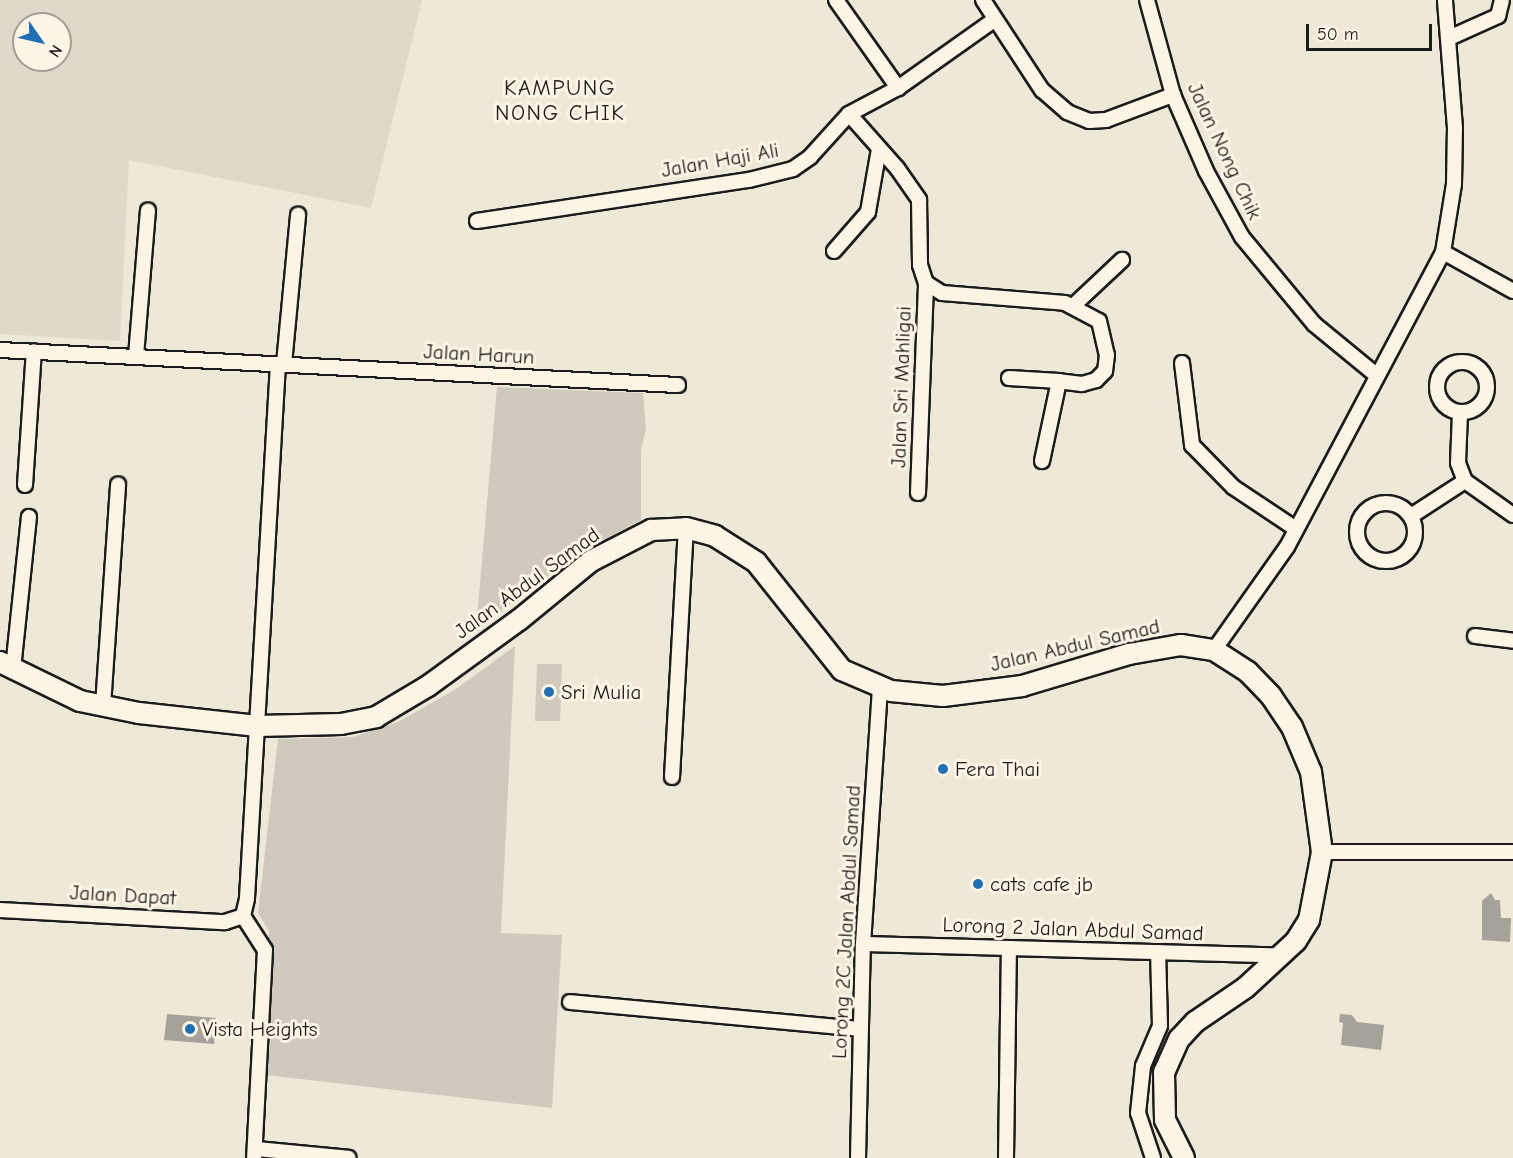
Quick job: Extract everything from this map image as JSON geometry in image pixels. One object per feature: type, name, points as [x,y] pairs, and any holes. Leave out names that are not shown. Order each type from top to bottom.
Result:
[{"type":"street","points":[[836,0],[898,88]]},
{"type":"street","points":[[983,0],[1042,90],[1067,112],[1089,121],[1127,114],[1173,95]]},
{"type":"street","name":"Jalan Nong Chik","points":[[1147,0],[1173,95],[1206,171],[1242,237],[1314,324],[1376,375]]},
{"type":"street","points":[[1214,650],[1277,565],[1443,252],[1454,184],[1455,128],[1445,0]]},
{"type":"street","points":[[1449,38],[1498,16],[1503,0]]},
{"type":"street","name":"Jalan Haji Ali","points":[[477,221],[749,180],[793,169],[810,157],[849,114],[898,88],[994,20]]},
{"type":"street","name":"Jalan Sri Mahligai","points":[[849,114],[919,200],[920,265],[926,283],[918,493]]},
{"type":"street","points":[[834,251],[868,212],[879,149]]},
{"type":"street","points":[[136,356],[148,210]]},
{"type":"street","points":[[298,215],[281,364],[243,916],[265,950],[255,1153],[349,1158]]},
{"type":"street","points":[[1443,252],[1513,291]]},
{"type":"street","points":[[1074,305],[1122,260]]},
{"type":"street","name":"Jalan Sri Mahligai","points":[[926,283],[942,293],[1074,305],[1099,321],[1107,355],[1105,371],[1096,380],[1083,384],[1059,381]]},
{"type":"street","name":"Jalan Harun","points":[[0,350],[678,386]]},
{"type":"street","points":[[25,485],[34,351]]},
{"type":"street","points":[[1182,363],[1192,444],[1233,487],[1296,529]]},
{"type":"street","points":[[1009,378],[1059,381],[1042,461]]},
{"type":"street","points":[[1460,413],[1458,463],[1465,481],[1513,515]]},
{"type":"street","points":[[1411,516],[1465,481]]},
{"type":"street","points":[[103,706],[118,486]]},
{"type":"street","points":[[1376,504],[1395,504],[1411,516],[1415,533],[1408,551],[1401,557],[1374,559],[1360,546],[1357,527],[1367,510],[1376,504]]},
{"type":"street","points":[[6,665],[29,517]]},
{"type":"street","points":[[672,777],[686,528]]},
{"type":"street","name":"Jalan Abdul Samad","points":[[6,665],[80,700],[103,706],[257,726],[313,727],[376,717],[519,620],[591,561],[651,530],[686,528],[715,536],[756,562],[842,670],[880,688],[943,696],[1022,686],[1129,654],[1181,645],[1214,650],[1248,672],[1271,696],[1292,727],[1311,772],[1322,852],[1309,920],[1281,956],[1179,1039],[1164,1072],[1162,1095],[1165,1120],[1184,1158]]},
{"type":"street","points":[[1475,636],[1513,641]]},
{"type":"street","name":"Lorong 2C Jalan Abdul Samad","points":[[858,1158],[863,944],[880,688]]},
{"type":"street","points":[[1322,852],[1513,852]]},
{"type":"street","name":"Jalan Dapat","points":[[0,910],[225,922],[243,916]]},
{"type":"street","name":"Lorong 2 Jalan Abdul Samad","points":[[863,944],[1281,956]]},
{"type":"street","points":[[1006,1158],[1009,948]]},
{"type":"street","points":[[1153,1158],[1138,1113],[1143,1066],[1160,1026],[1158,952]]},
{"type":"street","points":[[570,1002],[861,1029]]},
{"type":"shaded area","points":[[0,0],[422,0],[371,208],[129,160],[120,341],[0,334]]},
{"type":"shaded area","points":[[497,387],[643,393],[646,429],[641,450],[641,520],[578,553],[476,630]]},
{"type":"shaded area","points":[[515,646],[501,933],[562,935],[552,1108],[266,1075],[269,931],[258,913],[278,739],[353,737],[398,722],[456,689]]},
{"type":"shaded area","name":"Sri Mulia","points":[[537,664],[562,664],[560,721],[535,721]]},
{"type":"shaded area","points":[[1491,893],[1495,900],[1500,900],[1501,918],[1511,918],[1510,942],[1482,940],[1482,901]]},
{"type":"shaded area","name":"Vista Heights","points":[[167,1014],[216,1018],[214,1044],[164,1040]]},
{"type":"shaded area","points":[[1340,1014],[1352,1015],[1357,1022],[1384,1025],[1381,1050],[1341,1045],[1343,1023],[1339,1022]]},
{"type":"place","name":"Sri Mulia","points":[[549,692]]},
{"type":"place","name":"Fera Thai","points":[[943,769]]},
{"type":"place","name":"cats cafe jb","points":[[978,884]]},
{"type":"place","name":"Vista Heights","points":[[190,1029]]},
{"type":"district","name":"KAMPUNG NONG CHIK","points":[[560,100]]}]
